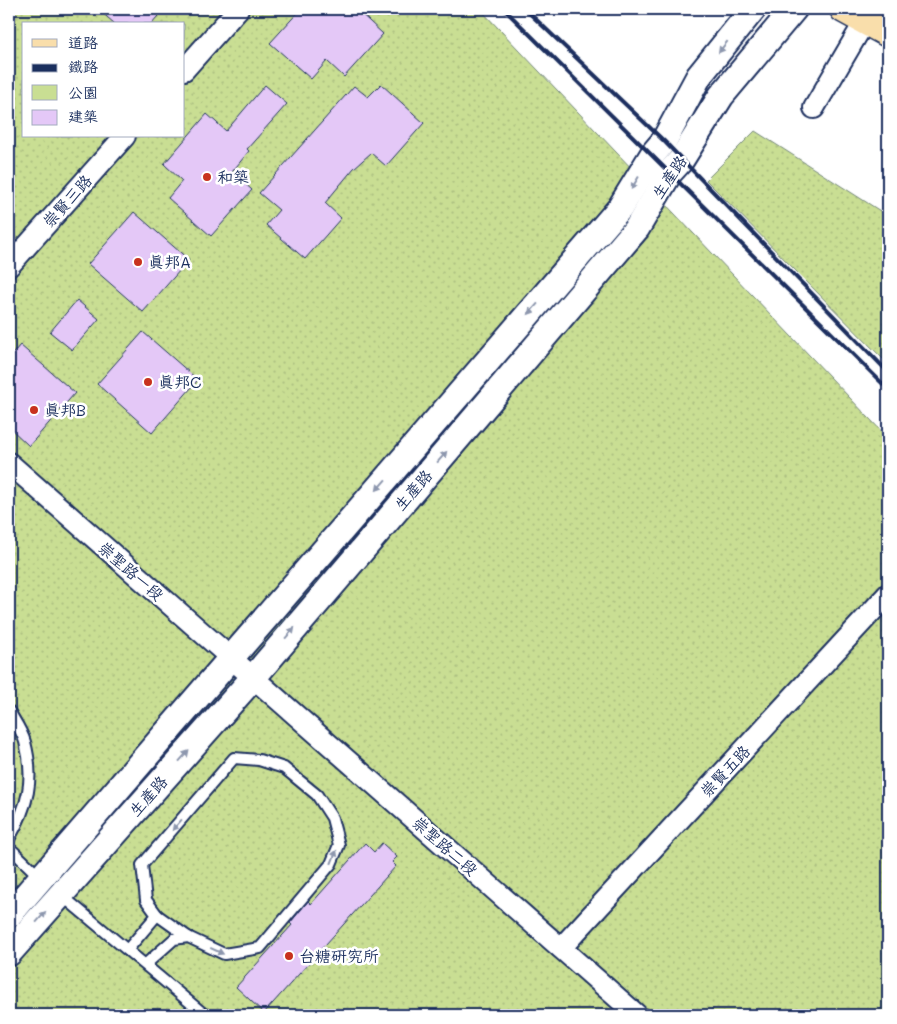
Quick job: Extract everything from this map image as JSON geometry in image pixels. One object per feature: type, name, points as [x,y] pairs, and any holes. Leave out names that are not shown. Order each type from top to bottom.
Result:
[{"type":"street","points":[[185,69],[238,9]]},
{"type":"street","name":"生產路","points":[[9,953],[51,886],[231,659],[620,208],[653,154],[664,141],[699,76],[753,9]]},
{"type":"street","name":"生產路","points":[[9,915],[51,886],[253,678],[637,228],[670,172],[681,160],[721,96],[794,9]]},
{"type":"street","points":[[814,108],[866,21]]},
{"type":"street","name":"崇賢三路","points":[[9,266],[122,138]]},
{"type":"street","name":"崇聖路一段","points":[[9,463],[253,678]]},
{"type":"street","name":"崇賢五路","points":[[561,948],[888,594]]},
{"type":"street","name":"崇聖路二段","points":[[253,678],[637,1015]]},
{"type":"lane","points":[[9,711],[25,740],[30,777],[23,814],[9,839]]},
{"type":"lane","points":[[234,758],[259,760],[284,768],[317,795],[332,818],[338,845],[331,864],[260,948],[224,954],[188,937],[157,915],[146,900],[142,865],[234,758]]},
{"type":"lane","points":[[9,851],[13,851],[51,886],[205,1015]]},
{"type":"lane","points":[[128,949],[157,915]]},
{"type":"lane","points":[[146,964],[174,939],[188,937]]},
{"type":"green space","points":[[9,9],[480,9],[888,438],[888,1015],[9,1015]]},
{"type":"green space","points":[[755,131],[888,216],[888,364],[706,180]]},
{"type":"building","points":[[98,9],[164,9],[153,22],[113,22]]},
{"type":"building","points":[[301,9],[356,9],[383,34],[344,77],[327,61],[311,79],[270,43]]},
{"type":"building","points":[[381,84],[424,123],[386,166],[371,153],[354,168],[325,203],[341,218],[305,259],[266,225],[279,210],[259,193],[354,86],[368,97]]},
{"type":"building","name":"和築","points":[[265,85],[287,104],[247,149],[249,151],[232,172],[252,190],[211,236],[168,198],[182,181],[164,164],[207,114],[226,131]]},
{"type":"building","name":"真邦A","points":[[134,212],[189,260],[143,312],[88,264]]},
{"type":"building","points":[[77,300],[99,319],[72,350],[50,332]]},
{"type":"building","name":"真邦C","points":[[143,332],[198,380],[152,433],[97,384]]},
{"type":"building","name":"真邦B","points":[[20,345],[75,393],[29,446],[9,427],[9,358]]},
{"type":"building","name":"台糖研究所","points":[[365,843],[374,852],[382,843],[397,857],[392,862],[396,866],[264,1013],[236,987],[292,925],[290,923],[308,901],[311,904]]},
{"type":"railway","points":[[504,9],[888,389]]},
{"type":"railway","points":[[525,9],[664,141],[888,372]]},
{"type":"place","name":"和築","points":[[207,177]]},
{"type":"place","name":"真邦A","points":[[138,262]]},
{"type":"place","name":"真邦C","points":[[148,382]]},
{"type":"place","name":"真邦B","points":[[34,410]]},
{"type":"place","name":"台糖研究所","points":[[289,956]]}]
